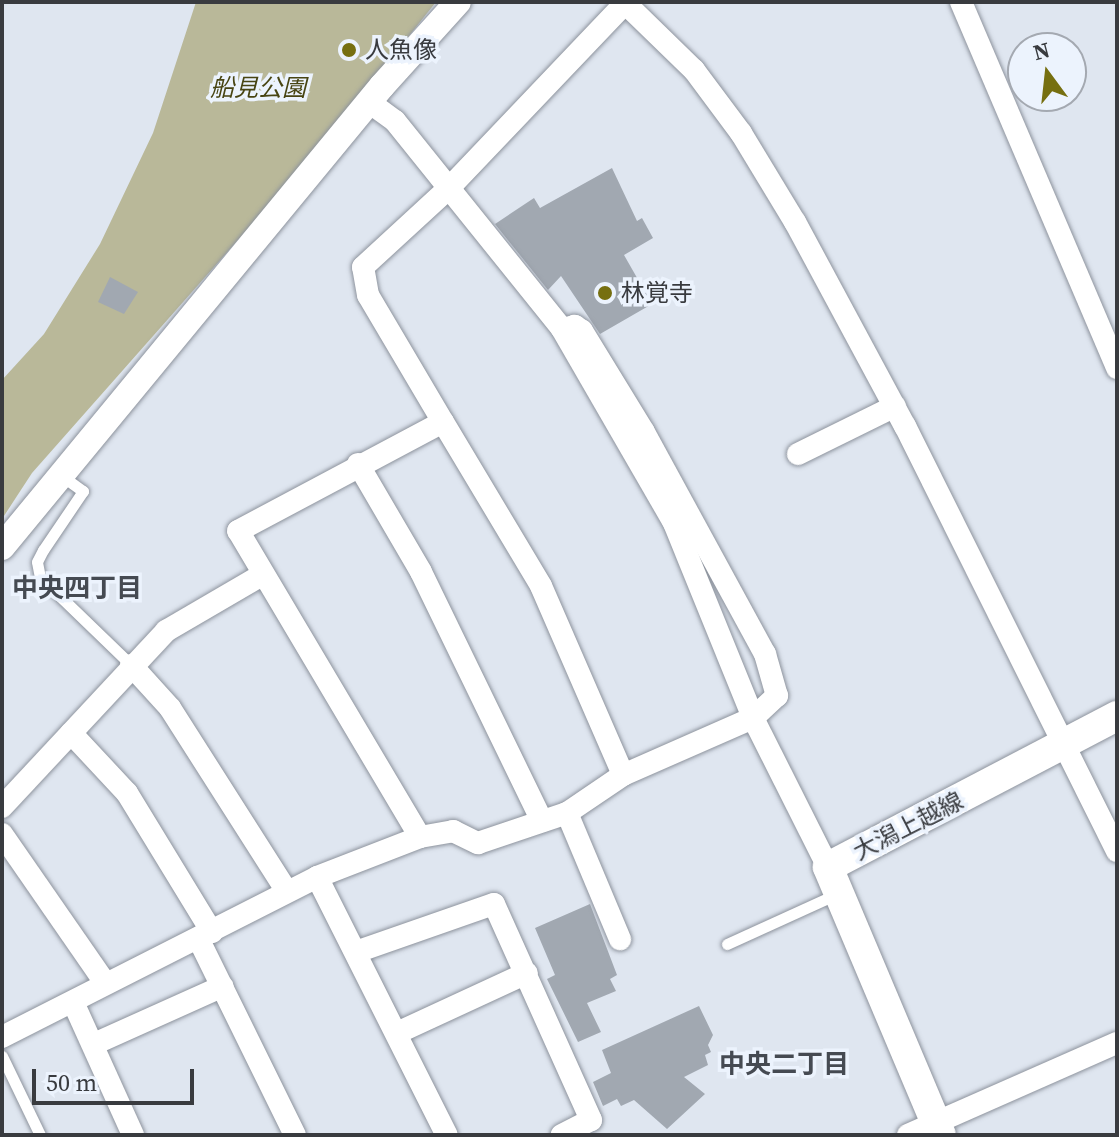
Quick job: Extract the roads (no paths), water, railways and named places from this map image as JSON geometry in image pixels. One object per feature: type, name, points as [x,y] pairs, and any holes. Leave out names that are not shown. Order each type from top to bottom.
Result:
[{"type":"main road","name":"大潟上越線","points":[[928,1131],[833,880],[1117,716]]},
{"type":"street","points":[[2,547],[59,473],[369,102],[458,2]]},
{"type":"street","points":[[623,775],[541,586],[363,280],[373,253],[450,187],[625,2],[694,70],[741,133],[895,406],[1117,851]]},
{"type":"street","points":[[961,2],[1117,368]]},
{"type":"street","points":[[369,102],[395,121],[562,329],[674,523],[753,718],[833,880]]},
{"type":"street","points":[[2,1037],[205,935],[286,890],[317,877],[420,837],[453,831],[478,843],[567,813],[623,775],[753,718],[777,696],[765,654],[691,513],[593,346],[575,326],[562,329]]},
{"type":"street","points":[[798,454],[895,406]]},
{"type":"street","points":[[420,837],[238,531],[358,464],[443,422]]},
{"type":"street","points":[[358,464],[421,572],[542,821]]},
{"type":"street","points":[[2,807],[131,665],[166,631],[262,575]]},
{"type":"street","points":[[131,665],[170,708],[286,890]]},
{"type":"street","points":[[71,733],[127,793],[205,935],[223,986],[295,1135]]},
{"type":"street","points":[[567,813],[620,939]]},
{"type":"street","points":[[2,834],[105,983]]},
{"type":"street","points":[[317,877],[447,1135]]},
{"type":"street","points":[[356,952],[494,904],[591,1120],[562,1135]]},
{"type":"street","points":[[397,1033],[527,973]]},
{"type":"street","points":[[94,1044],[223,986]]},
{"type":"street","points":[[73,1002],[133,1135]]},
{"type":"street","points":[[928,1131],[1117,1043]]},
{"type":"lane","points":[[59,473],[83,491],[37,562],[40,577],[131,665]]},
{"type":"lane","points":[[727,944],[833,880]]},
{"type":"lane","points":[[2,1056],[40,1135]]},
{"type":"place","name":"人魚像","points":[[349,50]]},
{"type":"place","name":"林覚寺","points":[[605,293]]},
{"type":"district","name":"中央四丁目","points":[[77,589]]},
{"type":"district","name":"中央二丁目","points":[[784,1065]]},
{"type":"park label","name":"船見公園","points":[[258,88]]}]
